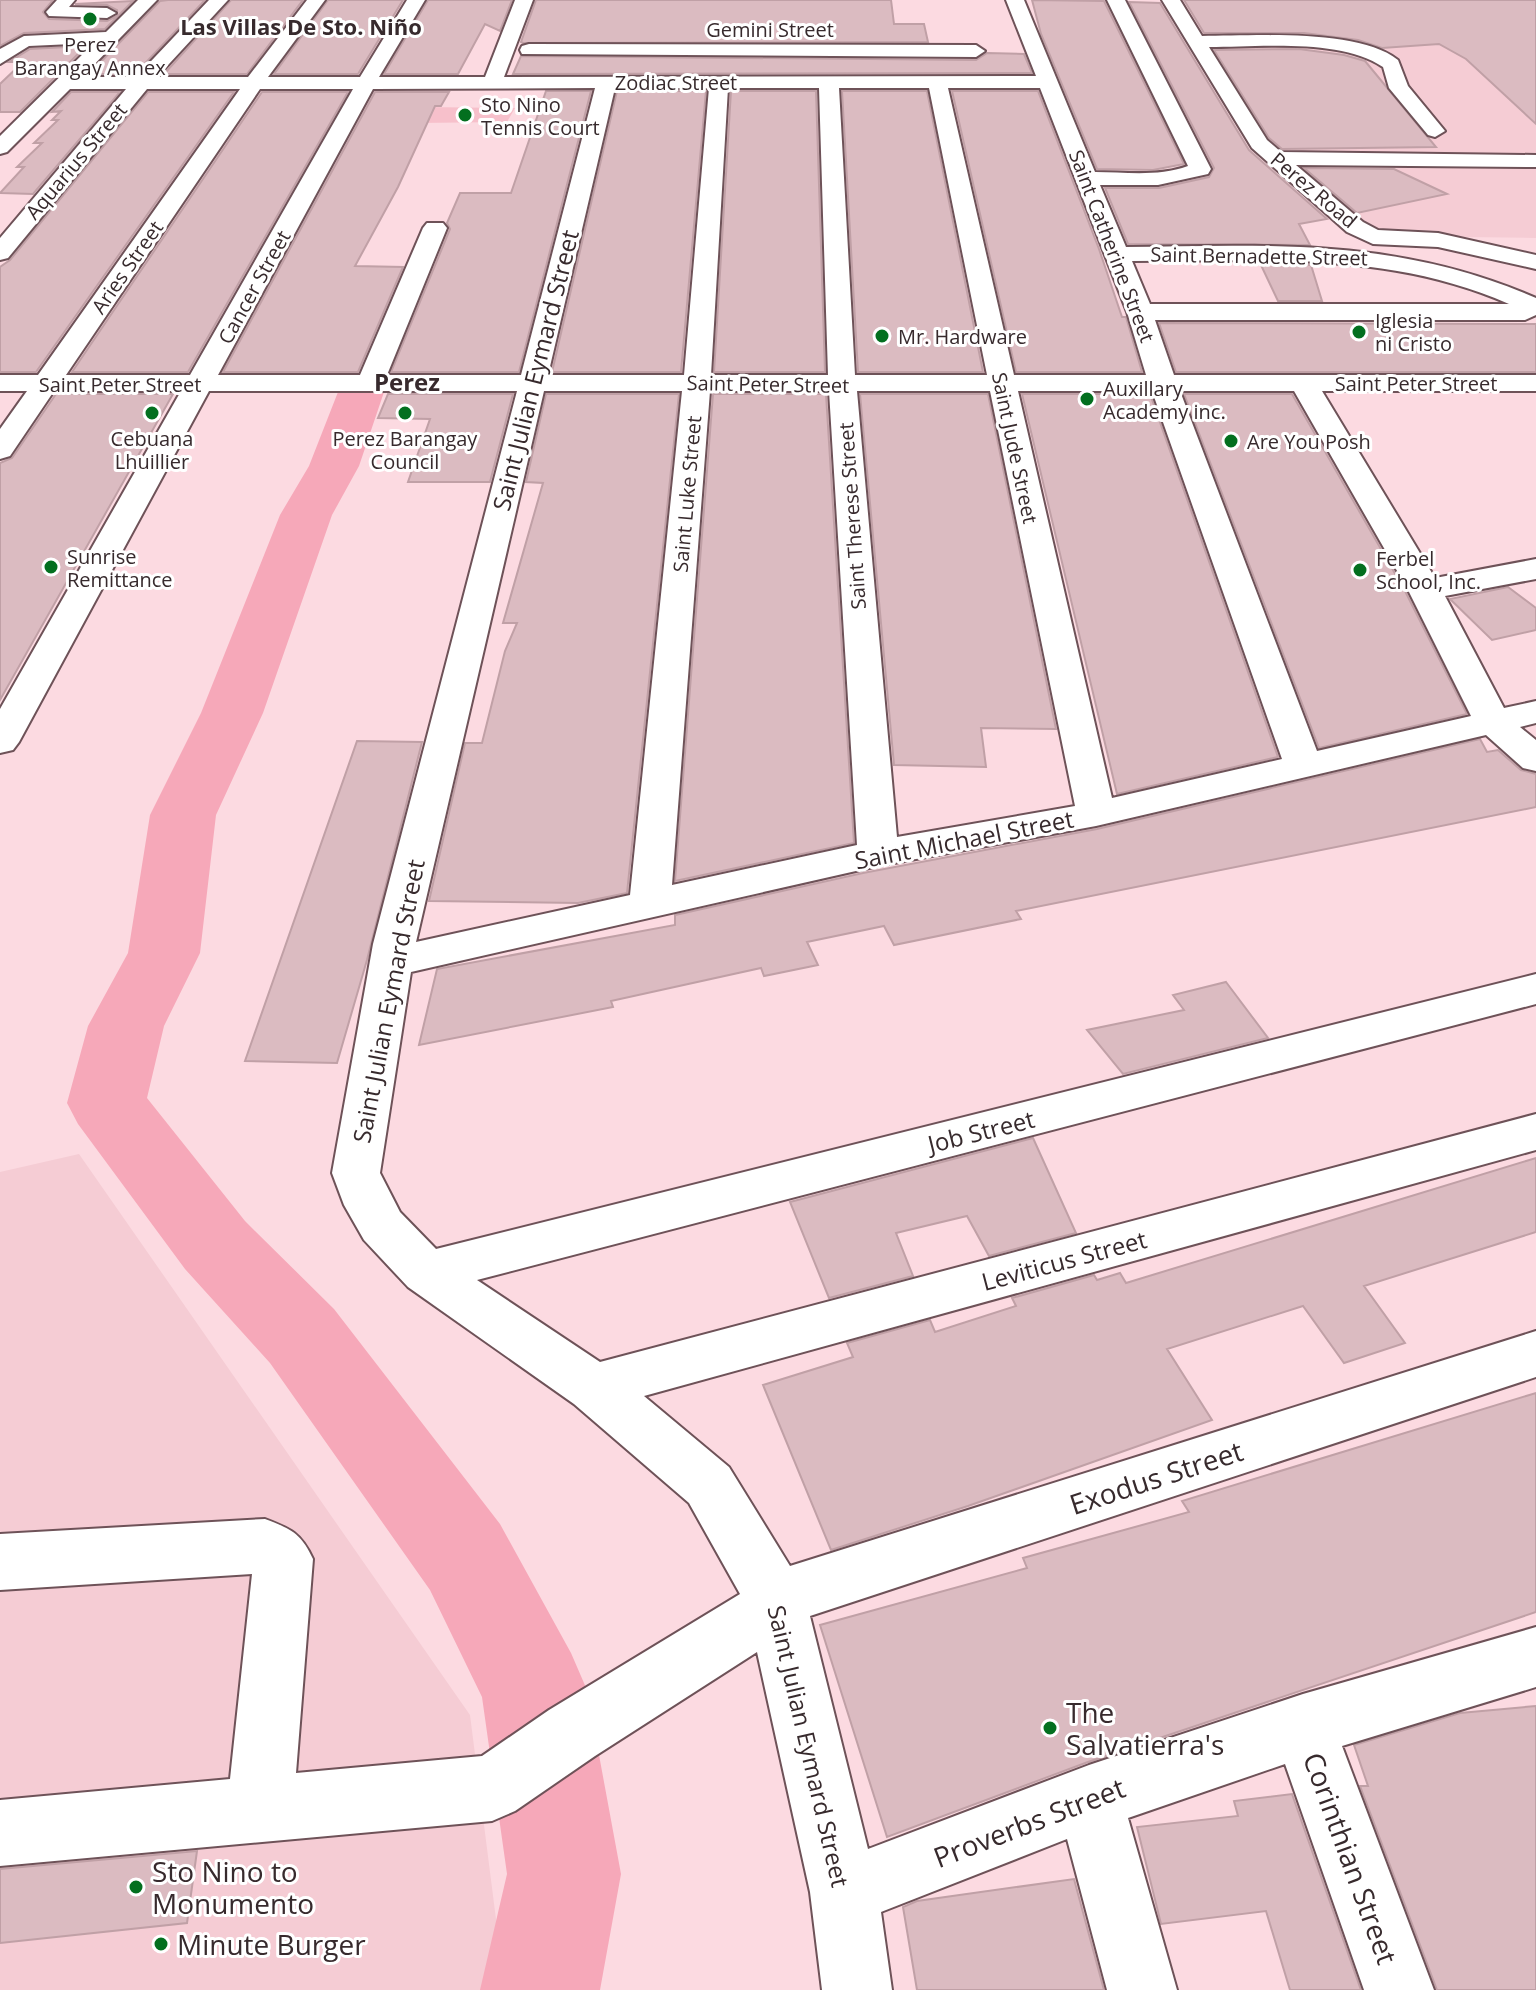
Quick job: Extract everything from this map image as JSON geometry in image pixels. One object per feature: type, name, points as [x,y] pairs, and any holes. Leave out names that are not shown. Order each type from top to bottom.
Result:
[{"type":"street","points":[[66,0],[55,12],[142,6]]},
{"type":"street","name":"Aquarius Street","points":[[0,253],[141,83],[219,0]]},
{"type":"street","name":"Aries Street","points":[[0,450],[253,84],[316,0]]},
{"type":"street","name":"Cancer Street","points":[[0,742],[366,83],[416,0]]},
{"type":"street","points":[[493,81],[503,50],[522,21],[524,0]]},
{"type":"street","points":[[1085,178],[1165,178],[1185,176],[1200,169],[1116,0]]},
{"type":"street","name":"Perez Road","points":[[1171,0],[1259,144],[1355,227],[1373,237],[1438,240],[1536,262]]},
{"type":"street","points":[[0,148],[142,6]]},
{"type":"street","name":"Saint Catherine Street","points":[[1016,14],[1029,51],[1049,82],[1140,312],[1163,385],[1303,765]]},
{"type":"street","points":[[0,58],[24,41],[109,37]]},
{"type":"street","points":[[1197,42],[1316,43],[1367,53],[1388,61],[1395,70],[1396,86],[1435,131]]},
{"type":"street","name":"Gemini Street","points":[[503,50],[990,51]]},
{"type":"street","name":"Saint Julian Eymard Street","points":[[607,81],[390,962],[356,1173],[369,1205],[382,1226],[426,1272],[593,1387],[709,1485],[776,1599],[844,1892],[857,1990]]},
{"type":"street","name":"Saint Jude Street","points":[[937,81],[1096,814]]},
{"type":"street","name":"Saint Luke Street","points":[[650,906],[697,383],[719,82]]},
{"type":"street","name":"Saint Therese Street","points":[[829,82],[842,385],[878,853]]},
{"type":"street","name":"Zodiac Street","points":[[63,83],[1049,82]]},
{"type":"street","points":[[1275,158],[1536,161]]},
{"type":"street","points":[[370,383],[435,228]]},
{"type":"street","name":"Saint Bernadette Street","points":[[1117,254],[1373,256],[1452,274],[1510,294],[1536,309]]},
{"type":"street","points":[[1140,312],[1536,309]]},
{"type":"street","name":"Saint Peter Street","points":[[0,383],[1536,383]]},
{"type":"street","points":[[1304,384],[1425,590],[1492,721],[1536,760]]},
{"type":"street","points":[[1425,590],[1536,569]]},
{"type":"street","name":"Saint Michael Street","points":[[390,962],[878,853],[1096,814],[1536,712]]},
{"type":"street","name":"Job Street","points":[[426,1272],[1536,989]]},
{"type":"street","name":"Leviticus Street","points":[[593,1387],[1536,1132]]},
{"type":"street","name":"Exodus Street","points":[[776,1599],[1536,1354]]},
{"type":"street","points":[[0,1562],[265,1546],[283,1559],[260,1808]]},
{"type":"street","points":[[13,1841],[260,1808],[492,1788],[572,1733],[763,1614],[776,1599]]},
{"type":"street","name":"Proverbs Street","points":[[844,1892],[1089,1798],[1303,1726],[1536,1657]]},
{"type":"street","name":"Corinthian Street","points":[[1303,1726],[1399,1990]]},
{"type":"street","points":[[1089,1798],[1142,1990]]},
{"type":"shaded area","points":[[1183,0],[1536,0],[1536,238],[1379,236],[1282,153]]},
{"type":"shaded area","name":"Sto Nino Tennis Court","points":[[422,107],[515,108],[507,122],[417,123]]},
{"type":"shaded area","points":[[79,1154],[470,1715],[497,1927],[485,1990],[0,1990],[0,1172]]},
{"type":"building","points":[[0,0],[53,0],[43,12],[49,19],[107,21],[117,16],[117,10],[107,5],[75,4],[133,1],[105,29],[24,33],[0,46]]},
{"type":"building","points":[[205,0],[135,74],[89,74],[160,1]]},
{"type":"building","points":[[231,0],[303,0],[247,74],[164,74]]},
{"type":"building","points":[[328,0],[403,0],[358,74],[274,74]]},
{"type":"building","points":[[428,0],[512,0],[500,31],[485,24],[458,74],[384,74]]},
{"type":"building","points":[[536,0],[891,0],[894,24],[924,24],[928,42],[523,43]]},
{"type":"building","points":[[1032,0],[1104,1],[1184,164],[1153,170],[1097,169],[1041,34]]},
{"type":"building","points":[[1184,0],[1536,0],[1536,124],[1466,59],[1439,44],[1382,48],[1358,40],[1304,33],[1204,33]]},
{"type":"building","points":[[1129,2],[1160,3],[1249,150],[1327,219],[1299,224],[1310,245],[1128,244],[1105,188],[1159,188],[1209,177],[1214,168]]},
{"type":"building","points":[[86,46],[20,112],[0,112],[0,84],[23,62],[9,62],[30,49]]},
{"type":"building","points":[[1299,49],[1365,61],[1436,147],[1282,149],[1269,138],[1214,50]]},
{"type":"building","points":[[987,53],[1024,54],[1032,73],[513,74],[521,56],[976,60]]},
{"type":"building","points":[[546,91],[591,91],[519,372],[391,372],[450,229],[447,223],[460,193],[511,193]]},
{"type":"building","points":[[617,91],[706,91],[681,372],[552,372]]},
{"type":"building","points":[[731,91],[816,91],[825,372],[714,372]]},
{"type":"building","points":[[842,91],[927,91],[983,372],[858,372]]},
{"type":"building","points":[[952,91],[1038,91],[1122,317],[1126,317],[1142,372],[1016,372]]},
{"type":"building","points":[[71,92],[120,92],[33,194],[0,193],[24,167],[17,167],[42,143],[34,143],[58,120],[52,120],[61,111],[52,112]]},
{"type":"building","points":[[148,92],[234,92],[36,372],[0,372],[0,267],[10,260]]},
{"type":"building","points":[[262,92],[348,92],[188,372],[72,372]]},
{"type":"building","points":[[375,92],[449,92],[441,106],[435,106],[398,187],[355,266],[403,267],[358,372],[223,372]]},
{"type":"building","points":[[1304,168],[1394,169],[1447,194],[1357,213]]},
{"type":"building","points":[[1260,263],[1311,265],[1322,301],[1278,301]]},
{"type":"building","points":[[1159,323],[1536,324],[1536,372],[1176,372]]},
{"type":"building","points":[[56,394],[173,394],[0,700],[0,463],[12,458]]},
{"type":"building","points":[[388,394],[513,394],[490,482],[408,482],[430,419],[378,418]]},
{"type":"building","points":[[546,394],[679,394],[627,893],[578,903],[429,901],[465,743],[482,743],[505,651],[517,623],[503,623],[543,483],[526,482]]},
{"type":"building","points":[[713,394],[826,394],[854,843],[675,881]]},
{"type":"building","points":[[860,394],[988,394],[1056,729],[981,728],[986,767],[894,765]]},
{"type":"building","points":[[1022,394],[1150,394],[1278,757],[1117,794]]},
{"type":"building","points":[[1184,394],[1292,394],[1405,591],[1467,714],[1319,748]]},
{"type":"building","points":[[1508,587],[1536,608],[1536,630],[1492,640],[1450,599]]},
{"type":"building","points":[[1480,739],[1487,752],[1498,750],[1521,770],[1536,774],[1536,807],[1016,911],[1021,919],[894,945],[884,926],[807,942],[818,965],[764,976],[761,968],[611,1001],[613,1007],[419,1045],[437,969],[675,925],[675,915],[863,873],[1097,829]]},
{"type":"building","points":[[357,741],[422,742],[367,960],[337,1063],[245,1061]]},
{"type":"building","points":[[1226,982],[1268,1038],[1123,1074],[1087,1030],[1184,1010],[1173,995]]},
{"type":"building","points":[[1033,1138],[1076,1233],[989,1256],[967,1216],[896,1233],[913,1276],[829,1298],[790,1202]]},
{"type":"building","points":[[1536,1158],[1536,1232],[1364,1286],[1405,1343],[1344,1363],[1303,1306],[1167,1349],[1212,1420],[968,1506],[831,1550],[763,1385],[853,1357],[847,1343],[930,1320],[935,1332],[1016,1306],[1012,1298],[1094,1275],[1097,1280],[1120,1273],[1126,1283]]},
{"type":"building","points":[[1536,1393],[1536,1612],[1088,1762],[887,1837],[820,1625],[1027,1568],[1023,1558],[1189,1512],[1182,1501]]},
{"type":"building","points":[[1536,1706],[1536,1990],[1437,1990],[1360,1786],[1368,1786],[1354,1745],[1460,1713]]},
{"type":"building","points":[[1292,1794],[1361,1990],[1290,1990],[1266,1911],[1161,1924],[1137,1827],[1238,1816],[1234,1801]]},
{"type":"building","points":[[197,1851],[187,1923],[0,1943],[0,1869]]},
{"type":"building","points":[[1074,1879],[1104,1990],[917,1990],[903,1907],[917,1901]]},
{"type":"waterway","points":[[361,392],[334,466],[306,515],[232,713],[183,815],[164,953],[126,1026],[106,1103],[215,1245],[302,1336],[465,1557],[534,1690],[564,1874],[540,1990]]},
{"type":"place","name":"Perez Barangay Annex","points":[[90,19]]},
{"type":"place","name":"Sto Nino Tennis Court","points":[[465,115]]},
{"type":"place","name":"Iglesia ni Cristo","points":[[1359,332]]},
{"type":"place","name":"Mr. Hardware","points":[[882,336]]},
{"type":"place","name":"Auxillary Academy inc.","points":[[1087,399]]},
{"type":"place","name":"Cebuana Lhuillier","points":[[152,413]]},
{"type":"place","name":"Perez Barangay Council","points":[[405,413]]},
{"type":"place","name":"Are You Posh","points":[[1231,441]]},
{"type":"place","name":"Sunrise Remittance","points":[[51,567]]},
{"type":"place","name":"Ferbel School, Inc.","points":[[1360,570]]},
{"type":"place","name":"The Salvatierra's","points":[[1050,1728]]},
{"type":"place","name":"Sto Nino to Monumento","points":[[136,1887]]},
{"type":"place","name":"Minute Burger","points":[[161,1944]]},
{"type":"district","name":"Las Villas De Sto. Niño","points":[[301,26]]},
{"type":"district","name":"Perez","points":[[407,381]]}]
